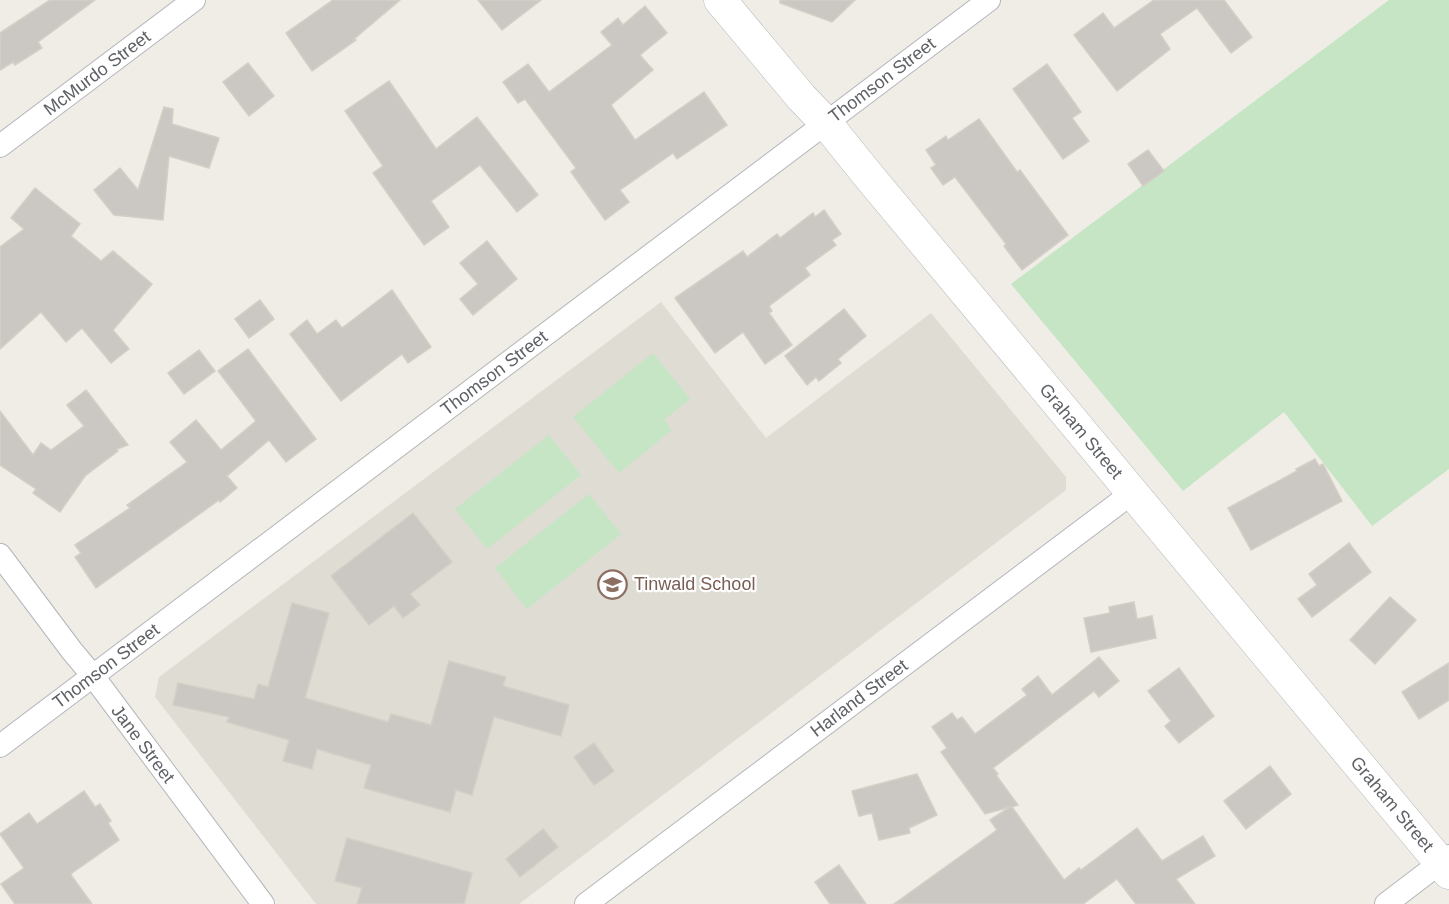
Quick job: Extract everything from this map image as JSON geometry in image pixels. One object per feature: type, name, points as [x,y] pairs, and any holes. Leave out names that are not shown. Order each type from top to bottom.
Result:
[{"type":"street","name":"McMurdo Street","points":[[0,146],[194,0]]},
{"type":"street","name":"Graham Street","points":[[720,0],[801,98],[826,123],[1132,493],[1446,864]]},
{"type":"street","name":"Thomson Street","points":[[0,746],[989,0]]},
{"type":"street","name":"Harland Street","points":[[586,904],[1132,493]]},
{"type":"street","name":"Jane Street","points":[[0,555],[263,904]]},
{"type":"street","points":[[1386,904],[1446,864]]},
{"type":"shaded area","name":"Tinwald School","points":[[661,302],[766,438],[931,313],[1066,477],[1066,490],[519,904],[316,904],[155,697],[159,677]]},
{"type":"green space","points":[[1389,0],[1449,0],[1449,469],[1372,526],[1284,412],[1183,491],[1011,284]]},
{"type":"green space","points":[[653,353],[690,399],[664,420],[672,430],[619,473],[573,417]]},
{"type":"green space","points":[[549,435],[581,475],[487,549],[455,509]]},
{"type":"green space","points":[[589,494],[621,534],[527,609],[495,568]]},
{"type":"building","points":[[50,0],[95,0],[38,42],[42,48],[15,65],[13,62],[0,70],[0,33]]},
{"type":"building","points":[[333,0],[400,0],[354,39],[356,40],[312,71],[286,33]]},
{"type":"building","points":[[478,0],[541,0],[502,30]]},
{"type":"building","points":[[780,0],[855,0],[832,22],[780,3]]},
{"type":"building","points":[[1154,0],[1224,0],[1252,37],[1231,53],[1197,8],[1160,34],[1170,49],[1117,91],[1074,35],[1103,13],[1114,28]]},
{"type":"building","points":[[645,6],[667,33],[640,55],[653,70],[611,105],[635,140],[704,92],[727,125],[677,159],[673,153],[620,190],[629,202],[605,220],[571,172],[576,168],[525,99],[518,103],[503,82],[528,64],[549,92],[612,45],[601,32],[618,18],[623,25]]},
{"type":"building","points":[[248,63],[274,96],[249,116],[223,82]]},
{"type":"building","points":[[1047,64],[1081,112],[1072,118],[1089,141],[1063,159],[1013,89]]},
{"type":"building","points":[[389,81],[436,149],[477,117],[538,195],[517,212],[480,165],[431,201],[449,227],[424,245],[373,173],[383,166],[345,111]]},
{"type":"building","points":[[164,107],[173,109],[172,124],[219,138],[209,168],[169,156],[163,220],[114,215],[94,190],[120,168],[138,190]]},
{"type":"building","points":[[979,119],[1017,172],[1020,170],[1068,235],[1022,270],[1004,246],[1006,244],[955,177],[943,185],[931,168],[936,165],[926,150],[946,136],[948,140]]},
{"type":"building","points":[[1148,150],[1164,171],[1143,186],[1128,164]]},
{"type":"building","points":[[35,188],[80,224],[71,236],[101,261],[113,251],[152,284],[113,330],[129,349],[111,363],[82,328],[66,342],[41,312],[0,349],[0,247],[24,229],[11,218]]},
{"type":"building","points":[[824,210],[841,234],[832,240],[836,245],[805,268],[810,275],[769,306],[772,311],[769,313],[792,345],[765,364],[743,332],[715,353],[675,298],[743,251],[747,257],[777,234],[780,238],[813,213],[815,217]]},
{"type":"building","points":[[487,241],[517,279],[473,315],[460,299],[478,284],[460,263]]},
{"type":"building","points":[[392,290],[431,347],[408,363],[402,354],[341,401],[290,334],[307,320],[317,334],[336,320],[342,328]]},
{"type":"building","points":[[260,300],[274,319],[249,338],[235,319]]},
{"type":"building","points":[[844,309],[866,336],[838,359],[841,363],[819,381],[816,377],[807,385],[785,356]]},
{"type":"building","points":[[248,349],[316,439],[286,462],[269,440],[227,476],[237,488],[96,588],[75,557],[81,553],[75,545],[130,508],[127,505],[187,462],[170,442],[196,420],[221,450],[256,421],[218,371]]},
{"type":"building","points":[[199,350],[215,371],[184,394],[168,373]]},
{"type":"building","points":[[86,390],[128,445],[117,449],[118,451],[85,476],[60,512],[33,493],[36,489],[0,465],[0,411],[33,455],[41,443],[51,450],[84,426],[67,405]]},
{"type":"building","points":[[1315,459],[1319,466],[1323,464],[1342,501],[1251,550],[1228,508]]},
{"type":"building","points":[[413,513],[452,562],[410,594],[420,605],[403,618],[394,606],[369,625],[331,576]]},
{"type":"building","points":[[1349,543],[1371,572],[1312,617],[1298,599],[1317,585],[1309,574]]},
{"type":"building","points":[[1390,597],[1416,620],[1375,664],[1350,640]]},
{"type":"building","points":[[1134,602],[1137,619],[1152,616],[1156,638],[1091,652],[1084,618],[1110,613],[1109,607]]},
{"type":"building","points":[[292,603],[329,613],[305,698],[388,722],[391,714],[431,725],[449,661],[506,677],[503,686],[569,705],[561,736],[494,717],[472,795],[456,790],[450,812],[364,788],[371,765],[317,749],[312,769],[283,761],[289,740],[227,722],[229,717],[173,705],[178,683],[254,699],[258,684],[268,687]]},
{"type":"building","points":[[1099,657],[1119,681],[1099,697],[1094,691],[993,768],[1018,805],[1012,807],[1064,880],[1137,828],[1162,861],[1203,836],[1215,856],[1176,879],[1195,904],[1136,904],[1117,879],[1083,904],[894,904],[997,830],[990,820],[1010,807],[985,814],[941,752],[947,748],[932,727],[952,713],[957,720],[962,717],[975,734],[1027,695],[1022,689],[1038,676],[1052,695]]},
{"type":"building","points":[[1449,663],[1449,700],[1419,719],[1402,692]]},
{"type":"building","points":[[1179,668],[1214,716],[1179,743],[1165,726],[1171,721],[1148,691]]},
{"type":"building","points":[[594,743],[614,771],[594,785],[574,757]]},
{"type":"building","points":[[1270,766],[1291,794],[1246,829],[1224,801]]},
{"type":"building","points":[[917,774],[937,815],[909,828],[910,833],[879,840],[872,813],[859,816],[852,791]]},
{"type":"building","points":[[84,791],[95,807],[100,804],[119,840],[71,875],[92,904],[15,904],[1,884],[24,868],[0,834],[29,813],[37,824]]},
{"type":"building","points":[[543,829],[558,847],[520,877],[506,859]]},
{"type":"building","points":[[347,838],[472,873],[464,904],[357,904],[362,888],[335,881]]},
{"type":"building","points":[[839,865],[866,904],[830,904],[815,882]]},
{"type":"place","name":"Tinwald School","points":[[613,584]]}]
